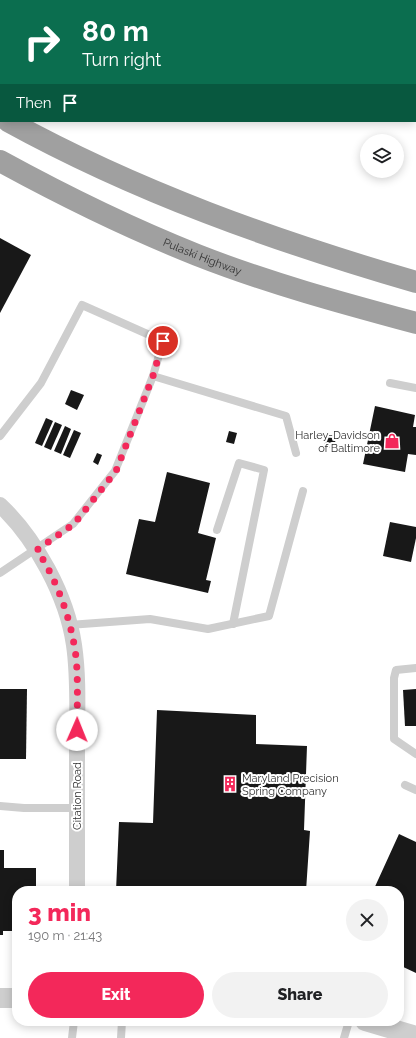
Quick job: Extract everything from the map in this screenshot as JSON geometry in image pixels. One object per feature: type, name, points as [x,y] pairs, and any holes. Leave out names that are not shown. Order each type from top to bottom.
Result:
[{"type":"highway","points":[[10,122],[136,185],[212,216],[290,243],[416,282]]},
{"type":"highway","name":"Pulaski Highway","points":[[0,161],[120,222],[196,255],[342,304],[416,323]]},
{"type":"street","name":"Citation Road","points":[[0,505],[26,534],[45,563],[61,598],[74,645],[77,702],[77,886]]},
{"type":"street","points":[[0,998],[12,998]]},
{"type":"street","points":[[382,1026],[416,1036]]},
{"type":"lane","points":[[0,436],[41,383],[82,305],[163,341],[153,376],[116,471],[74,524],[37,550],[0,573]]},
{"type":"lane","points":[[153,376],[286,416],[296,453]]},
{"type":"lane","points":[[390,383],[416,388]]},
{"type":"lane","points":[[217,530],[239,463],[264,470],[233,624]]},
{"type":"lane","points":[[69,625],[150,619],[208,629],[270,616],[302,491]]},
{"type":"lane","points":[[416,668],[396,670],[394,686],[394,740],[416,754]]},
{"type":"lane","points":[[405,785],[416,790]]},
{"type":"lane","points":[[0,806],[24,808],[77,808]]},
{"type":"lane","points":[[72,1038],[73,1026]]},
{"type":"lane","points":[[121,1038],[122,1026]]},
{"type":"lane","points":[[344,1038],[348,1026]]},
{"type":"building","points":[[0,238],[31,255],[0,313]]},
{"type":"building","points":[[71,390],[84,395],[77,410],[65,404]]},
{"type":"building","name":"Harley-Davidson of Baltimore","points":[[375,406],[415,415],[413,427],[416,427],[416,455],[408,454],[405,472],[363,464]]},
{"type":"building","points":[[46,418],[53,421],[42,446],[35,443]]},
{"type":"building","points":[[55,422],[62,425],[51,450],[44,447]]},
{"type":"building","points":[[65,426],[71,429],[61,454],[54,451]]},
{"type":"building","points":[[74,430],[81,433],[70,458],[63,455]]},
{"type":"building","points":[[229,431],[237,433],[234,444],[226,442]]},
{"type":"building","points":[[327,436],[336,439],[333,449],[324,446]]},
{"type":"building","points":[[97,453],[102,455],[98,465],[93,462]]},
{"type":"building","points":[[167,472],[210,483],[198,533],[216,538],[206,580],[211,581],[208,593],[126,574],[139,519],[155,522]]},
{"type":"building","points":[[390,522],[416,527],[416,538],[411,562],[383,556]]},
{"type":"building","points":[[0,689],[27,689],[26,759],[0,759]]},
{"type":"building","points":[[416,689],[416,726],[405,726],[403,690]]},
{"type":"building","name":"Maryland Precision Spring Company","points":[[157,710],[256,715],[256,744],[307,746],[304,830],[310,831],[306,886],[116,886],[119,822],[153,823]]},
{"type":"building","points":[[399,834],[416,842],[416,973],[404,967],[404,886],[375,886]]},
{"type":"building","points":[[0,850],[4,850],[4,868],[36,868],[36,886],[12,886],[12,931],[3,931],[3,935],[0,935]]},
{"type":"place","name":"Harley-Davidson of Baltimore","points":[[392,441]]},
{"type":"place","name":"Maryland Precision Spring Company","points":[[230,784]]},
{"type":"route","points":[[77,730],[74,645],[61,598],[45,563],[37,550],[74,524],[116,471],[153,376],[163,341]]}]
